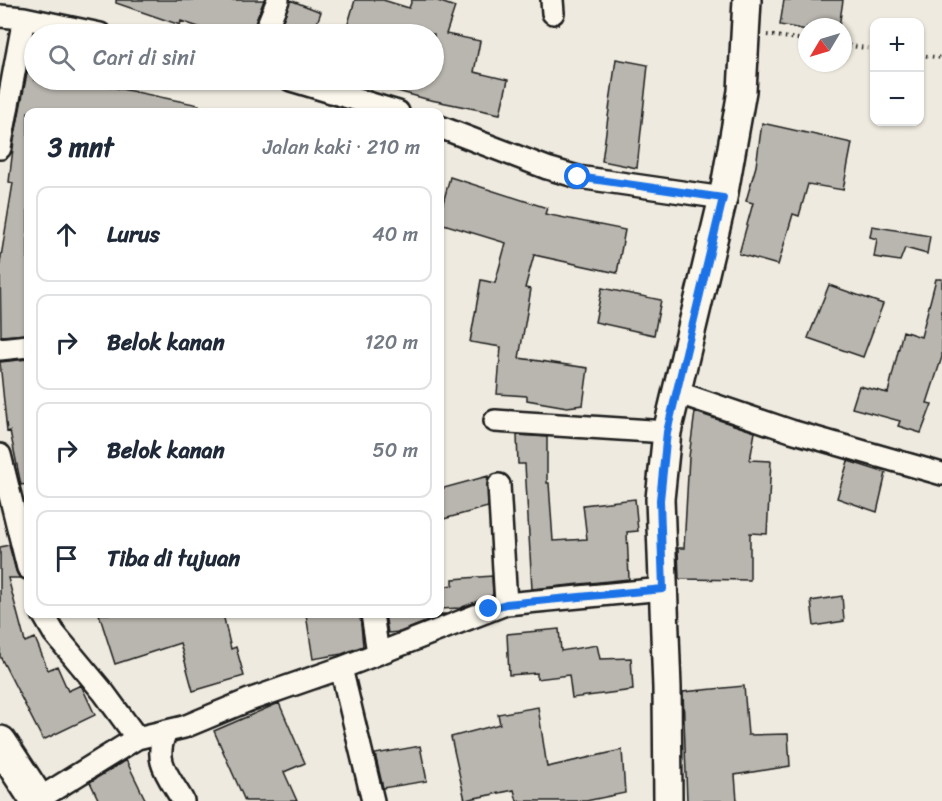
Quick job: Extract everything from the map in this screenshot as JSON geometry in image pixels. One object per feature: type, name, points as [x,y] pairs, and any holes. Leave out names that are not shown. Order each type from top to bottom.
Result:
[{"type":"highway","points":[[0,743],[38,800]]},
{"type":"street","points":[[268,24],[278,0]]},
{"type":"street","points":[[668,801],[660,500],[667,432],[723,198],[742,91],[747,0]]},
{"type":"street","points":[[0,16],[52,24]]},
{"type":"street","points":[[0,148],[24,18]]},
{"type":"street","points":[[318,90],[364,107]]},
{"type":"street","points":[[444,129],[547,168],[578,177],[723,198]]},
{"type":"street","points":[[0,349],[24,346]]},
{"type":"street","points":[[676,392],[790,431],[942,474]]},
{"type":"street","points":[[495,421],[667,432]]},
{"type":"street","points":[[0,455],[24,552]]},
{"type":"street","points":[[499,485],[506,604]]},
{"type":"street","points":[[38,800],[136,738],[166,732],[506,604],[663,589]]},
{"type":"street","points":[[45,618],[54,633],[136,738]]},
{"type":"street","points":[[373,618],[378,653]]},
{"type":"street","points":[[341,668],[373,801]]},
{"type":"street","points":[[166,732],[159,752],[162,765],[183,801]]},
{"type":"path","points":[[746,32],[798,39]]},
{"type":"path","points":[[852,46],[870,48]]},
{"type":"path","points":[[924,56],[942,58]]},
{"type":"building","points":[[116,0],[264,0],[255,24],[190,24],[181,21],[180,24],[177,24],[116,3]]},
{"type":"building","points":[[290,0],[321,12],[317,24],[282,24]]},
{"type":"building","points":[[355,0],[383,0],[409,8],[412,0],[435,0],[455,7],[446,34],[480,41],[474,72],[508,80],[500,114],[394,90],[444,90],[444,24],[348,24]]},
{"type":"building","points":[[784,0],[843,0],[840,18],[798,18],[798,28],[780,25]]},
{"type":"building","points":[[616,59],[648,65],[637,168],[602,161]]},
{"type":"building","points":[[24,89],[126,90],[199,105],[199,108],[24,108],[24,334],[1,336],[0,263],[13,183],[9,182]]},
{"type":"building","points":[[762,123],[852,143],[843,190],[808,184],[799,216],[793,214],[778,265],[739,254],[753,203],[746,201],[756,166]]},
{"type":"building","points":[[450,177],[547,208],[545,214],[625,230],[617,273],[534,255],[525,288],[531,289],[519,358],[588,368],[583,405],[567,407],[527,400],[527,396],[497,394],[501,347],[470,342],[481,280],[495,283],[506,243],[444,224],[444,199]]},
{"type":"building","points":[[872,226],[930,236],[927,254],[905,248],[900,261],[874,257],[877,239],[870,237]]},
{"type":"building","points":[[936,279],[942,279],[942,357],[927,403],[932,404],[921,433],[898,426],[900,421],[852,408],[859,386],[888,393],[903,331],[921,337]]},
{"type":"building","points":[[829,285],[883,304],[863,357],[808,338]]},
{"type":"building","points":[[602,288],[661,300],[654,335],[595,322]]},
{"type":"building","points":[[24,359],[24,485],[21,485],[10,431],[7,432],[0,362]]},
{"type":"building","points":[[695,412],[755,432],[750,460],[771,461],[767,534],[750,533],[750,580],[679,579],[678,548],[684,548],[689,457]]},
{"type":"building","points":[[517,435],[547,437],[547,483],[549,483],[553,541],[587,539],[583,505],[635,499],[638,531],[627,532],[629,579],[532,589],[525,464],[518,464]]},
{"type":"building","points":[[848,461],[886,473],[877,512],[837,498]]},
{"type":"building","points":[[488,476],[488,507],[444,519],[444,488]]},
{"type":"building","points":[[9,545],[20,578],[8,578],[25,642],[35,638],[48,670],[57,666],[68,691],[81,685],[95,715],[43,740],[0,656],[0,547]]},
{"type":"building","points":[[492,576],[493,595],[460,608],[444,609],[444,586],[453,585],[453,579]]},
{"type":"building","points":[[842,596],[844,621],[814,626],[811,601]]},
{"type":"building","points":[[100,618],[224,618],[231,649],[236,647],[244,676],[193,691],[180,643],[115,664]]},
{"type":"building","points":[[307,618],[360,618],[363,646],[342,654],[313,659]]},
{"type":"building","points":[[386,618],[436,618],[400,632],[388,633]]},
{"type":"building","points":[[559,629],[561,651],[597,645],[600,659],[631,658],[633,690],[572,698],[569,675],[537,679],[537,673],[509,675],[507,634]]},
{"type":"building","points":[[744,686],[748,735],[788,734],[790,766],[735,775],[737,801],[687,801],[683,692]]},
{"type":"building","points":[[279,703],[305,763],[284,772],[297,801],[245,801],[214,731]]},
{"type":"building","points":[[538,707],[547,767],[622,750],[625,793],[586,801],[517,801],[514,790],[465,800],[451,737],[500,724],[498,714]]},
{"type":"building","points":[[420,746],[427,781],[383,788],[375,754]]},
{"type":"building","points":[[126,760],[146,801],[99,801],[90,782]]},
{"type":"route","points":[[489,609],[531,601],[663,589],[660,500],[667,432],[723,198],[578,177]]}]
